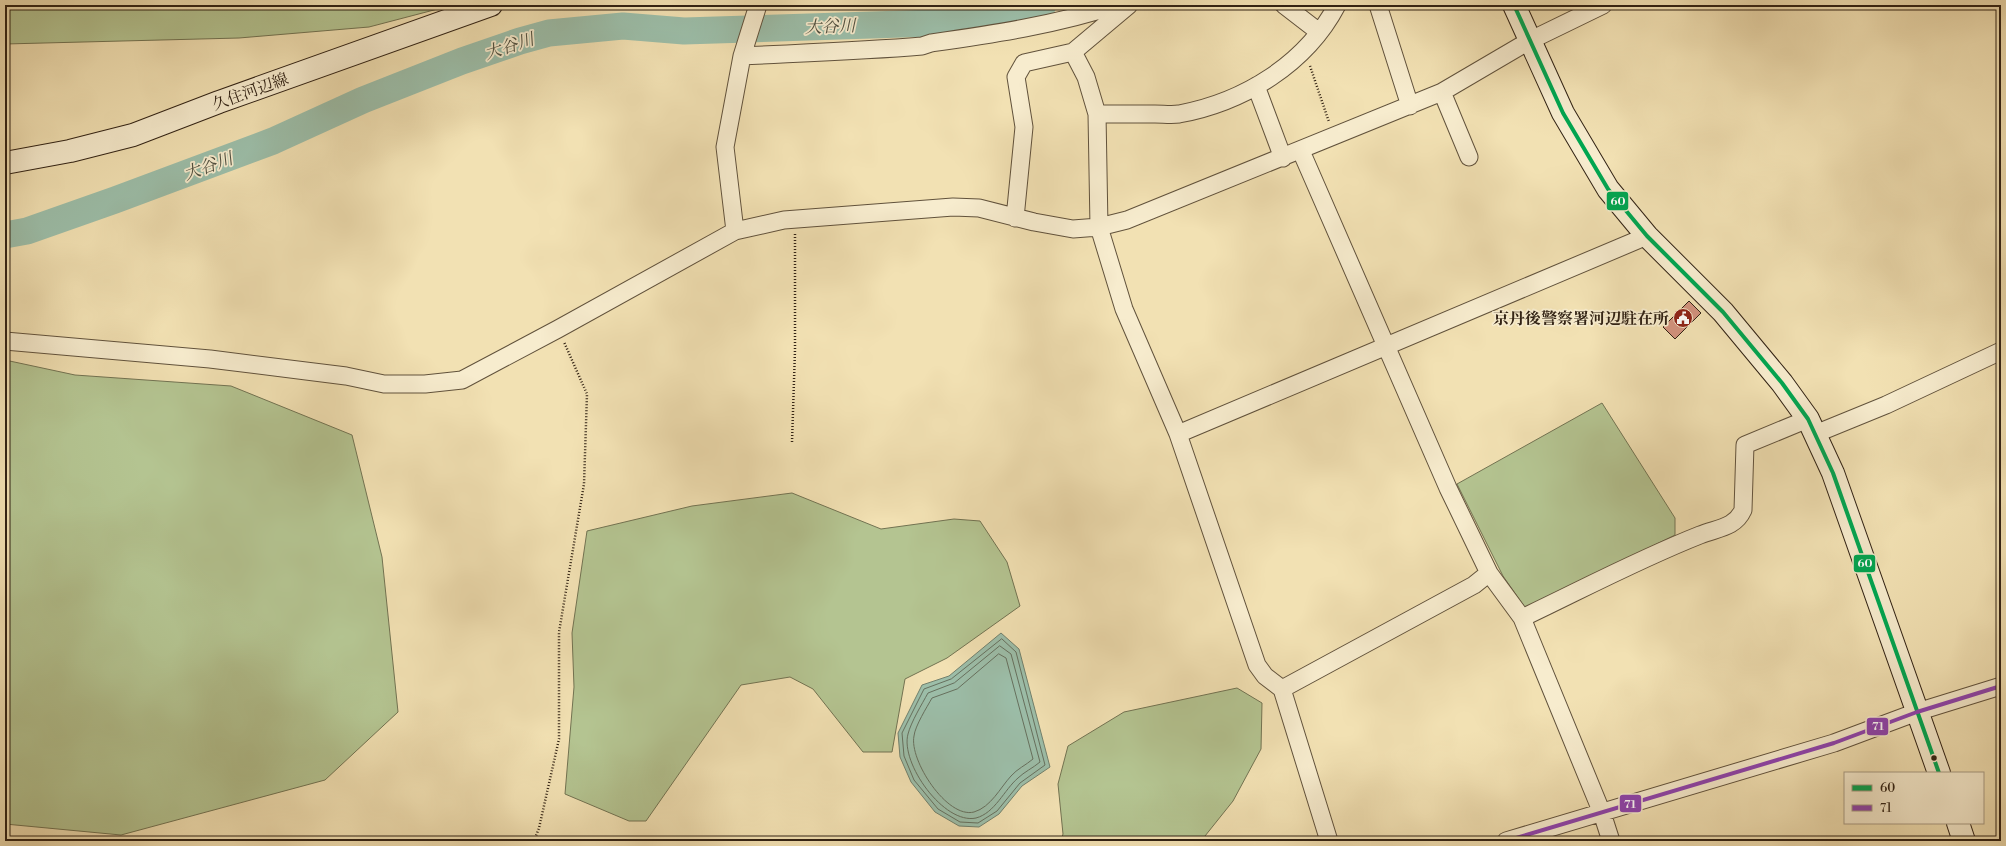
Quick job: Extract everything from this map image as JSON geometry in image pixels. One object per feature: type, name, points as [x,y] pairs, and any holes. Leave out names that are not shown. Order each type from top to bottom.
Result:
[{"type":"main road","name":"久住河辺線","points":[[5,163],[70,151],[133,136],[227,100],[491,5]]},
{"type":"main road","points":[[1514,5],[1529,41],[1563,113],[1608,189],[1647,236],[1723,312],[1782,383],[1812,427],[1833,473],[1940,772]]},
{"type":"main road","points":[[1958,824],[1964,841]]},
{"type":"street","points":[[735,231],[725,148],[742,56],[758,5]]},
{"type":"street","points":[[742,56],[852,52],[922,46],[931,43],[1000,32],[1091,14],[1116,5]]},
{"type":"street","points":[[1015,218],[1024,127],[1016,77],[1024,63],[1073,52],[1129,5]]},
{"type":"street","points":[[1284,5],[1319,32]]},
{"type":"street","points":[[1097,114],[1178,114],[1225,101],[1267,81],[1295,59],[1331,17],[1337,5]]},
{"type":"street","points":[[1378,5],[1410,106]]},
{"type":"street","points":[[5,341],[210,359],[346,376],[384,384],[425,384],[462,380],[558,329],[735,231],[794,219],[953,207],[979,208],[1015,218],[1073,229],[1099,227],[1127,220],[1301,151],[1442,92],[1529,41],[1603,5]]},
{"type":"street","points":[[1073,52],[1086,77],[1097,114],[1099,227],[1124,309],[1178,434],[1257,665],[1265,676],[1282,689],[1329,841]]},
{"type":"street","points":[[1256,86],[1283,158]]},
{"type":"street","points":[[1442,92],[1469,157]]},
{"type":"street","points":[[1301,151],[1448,488],[1489,573],[1522,618],[1602,813],[1611,841]]},
{"type":"street","points":[[1178,434],[1385,345],[1647,236]]},
{"type":"street","points":[[1522,618],[1635,564],[1700,535],[1729,525],[1739,519],[1743,510],[1745,445],[1886,405],[2001,351]]},
{"type":"street","points":[[1282,689],[1474,585],[1489,573]]},
{"type":"street","points":[[1506,841],[1834,743],[1917,712],[2001,686]]},
{"type":"path","points":[[1304,49],[1334,137]]},
{"type":"path","points":[[792,442],[796,286],[794,219]]},
{"type":"path","points":[[534,841],[540,828],[559,739],[558,632],[584,484],[587,394],[558,329]]},
{"type":"shaded area","points":[[5,5],[453,5],[369,27],[239,38],[5,44]]},
{"type":"shaded area","points":[[5,360],[75,375],[231,386],[352,435],[382,557],[398,712],[325,780],[121,835],[5,824]]},
{"type":"shaded area","points":[[1602,403],[1675,518],[1675,535],[1526,609],[1503,576],[1457,484]]},
{"type":"shaded area","points":[[792,493],[881,529],[954,519],[980,521],[1007,562],[1020,606],[947,658],[905,679],[892,752],[863,752],[813,689],[790,677],[741,685],[646,821],[629,821],[565,794],[574,687],[572,633],[587,531],[692,506]]},
{"type":"shaded area","points":[[1237,688],[1262,703],[1261,749],[1233,801],[1201,841],[1061,841],[1063,834],[1058,784],[1068,746],[1124,712]]},
{"type":"water","points":[[1001,633],[1019,649],[1050,767],[1022,786],[999,814],[979,827],[959,826],[935,812],[911,782],[900,757],[898,733],[922,685],[949,676]]},
{"type":"building","points":[[1689,301],[1701,313],[1675,339],[1663,327]]},
{"type":"waterway","name":"大谷川","points":[[5,235],[27,231],[115,200],[273,141],[363,100],[462,61],[520,41],[549,33],[623,26],[684,31],[934,23],[1031,9],[1043,5]]},
{"type":"transit line","name":"60","points":[[1514,5],[1563,113],[1608,189],[1647,236],[1723,312],[1782,383],[1808,419],[1833,473],[1939,772]]},
{"type":"transit line","name":"71","points":[[1506,841],[1834,743],[1917,712],[2001,686]]},
{"type":"place","name":"京丹後警察署河辺駐在所","points":[[1683,318]]}]
